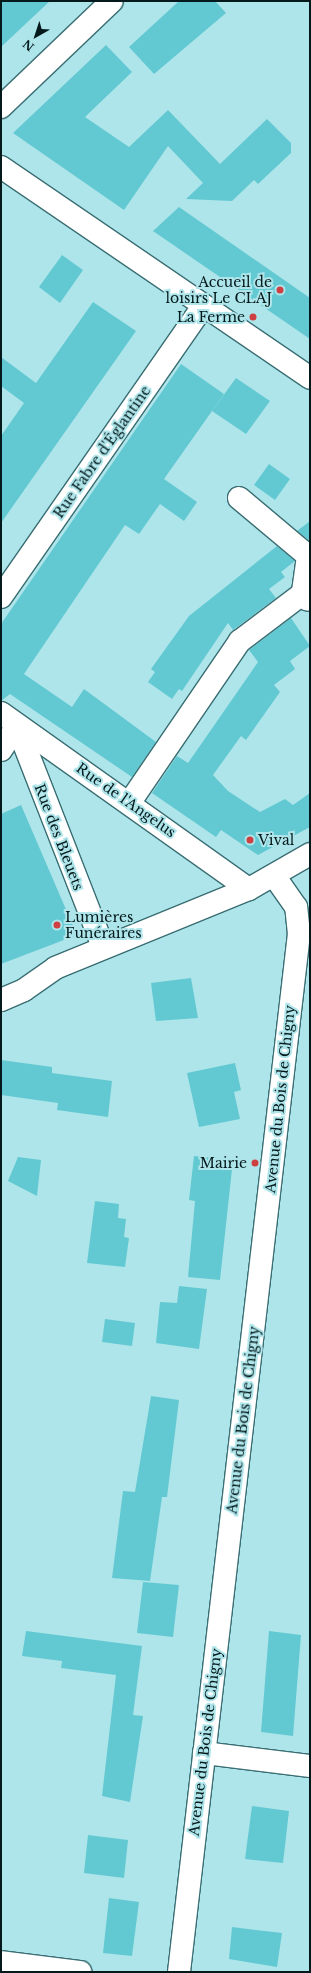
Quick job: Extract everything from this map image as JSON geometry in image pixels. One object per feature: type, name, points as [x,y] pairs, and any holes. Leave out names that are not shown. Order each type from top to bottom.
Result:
[{"type":"street","points":[[1,107],[112,1]]},
{"type":"street","points":[[1,167],[310,378]]},
{"type":"street","name":"Rue Fabre d'Églantine","points":[[1,597],[203,306]]},
{"type":"street","points":[[130,802],[192,708],[240,641],[308,594],[308,556],[239,498]]},
{"type":"street","points":[[1,750],[9,720]]},
{"type":"street","name":"Rue de l'Angelus","points":[[9,720],[130,802],[249,889]]},
{"type":"street","name":"Rue des Bleuets","points":[[9,720],[103,947]]},
{"type":"street","points":[[1,1000],[24,990],[55,968],[103,947],[249,889],[309,855]]},
{"type":"street","name":"Avenue du Bois de Chigny","points":[[179,1972],[299,934],[296,907],[274,876]]},
{"type":"street","points":[[204,1753],[310,1766]]},
{"type":"street","points":[[1,1962],[80,1972]]},
{"type":"building","points":[[1,1],[50,1],[1,47]]},
{"type":"building","points":[[179,1],[215,1],[226,13],[154,74],[129,47]]},
{"type":"building","points":[[106,45],[132,72],[85,117],[129,147],[168,110],[220,164],[267,119],[291,143],[291,153],[258,184],[254,180],[232,201],[186,199],[203,183],[168,146],[124,210],[13,133]]},
{"type":"building","points":[[179,207],[310,298],[310,339],[153,231]]},
{"type":"building","points":[[62,255],[83,270],[60,303],[39,287]]},
{"type":"building","points":[[93,302],[136,331],[1,523],[1,436],[24,403],[1,386],[1,357],[36,383]]},
{"type":"building","points":[[181,364],[224,394],[164,479],[197,502],[184,521],[160,504],[139,534],[125,525],[24,674],[72,707],[84,689],[156,742],[132,777],[10,694],[1,701],[1,624]]},
{"type":"building","points":[[236,378],[270,401],[246,434],[212,411]]},
{"type":"building","points":[[269,464],[290,479],[275,500],[254,485]]},
{"type":"building","points":[[310,521],[310,541],[297,531]]},
{"type":"building","points":[[277,546],[295,561],[281,572],[285,577],[269,589],[276,598],[233,630],[228,623],[182,691],[179,689],[172,699],[148,682],[155,672],[151,669],[189,616]]},
{"type":"building","points":[[291,618],[310,646],[290,661],[295,669],[274,685],[280,692],[246,740],[241,736],[213,775],[228,791],[260,812],[285,799],[293,805],[310,793],[310,827],[258,855],[221,830],[216,837],[152,793],[177,756],[188,763],[258,662],[249,650]]},
{"type":"building","points":[[21,805],[77,935],[1,964],[1,814]]},
{"type":"building","points":[[191,978],[198,1018],[156,1021],[151,983]]},
{"type":"building","points":[[1,1060],[52,1067],[52,1073],[112,1081],[108,1117],[57,1110],[58,1103],[1,1095]]},
{"type":"building","points":[[235,1063],[241,1090],[234,1092],[240,1119],[199,1127],[187,1073]]},
{"type":"building","points":[[194,1156],[233,1160],[220,1280],[188,1277],[195,1201],[189,1200]]},
{"type":"building","points":[[18,1157],[41,1160],[37,1196],[8,1181]]},
{"type":"building","points":[[95,1201],[119,1204],[118,1218],[126,1219],[124,1237],[129,1238],[125,1267],[87,1263]]},
{"type":"building","points":[[179,1286],[207,1289],[199,1349],[156,1343],[160,1302],[177,1303]]},
{"type":"building","points":[[105,1319],[135,1323],[132,1346],[102,1342]]},
{"type":"building","points":[[151,1396],[179,1400],[167,1497],[162,1497],[150,1581],[112,1578],[123,1491],[135,1492]]},
{"type":"building","points":[[143,1582],[179,1585],[173,1637],[137,1633]]},
{"type":"building","points":[[26,1631],[142,1646],[133,1715],[143,1716],[130,1802],[102,1796],[116,1675],[61,1668],[62,1661],[22,1656]]},
{"type":"building","points":[[269,1631],[301,1635],[293,1736],[261,1732]]},
{"type":"building","points":[[252,1806],[289,1811],[283,1863],[245,1859]]},
{"type":"building","points":[[88,1835],[128,1840],[124,1878],[84,1873]]},
{"type":"building","points":[[109,1898],[139,1902],[132,1956],[103,1953]]},
{"type":"building","points":[[232,1927],[282,1933],[277,1967],[229,1959]]},
{"type":"place","name":"Accueil de loisirs Le CLAJ","points":[[280,290]]},
{"type":"place","name":"La Ferme","points":[[253,317]]},
{"type":"place","name":"Vival","points":[[250,840]]},
{"type":"place","name":"Lumières Funéraires","points":[[57,925]]},
{"type":"place","name":"Mairie","points":[[255,1163]]}]
